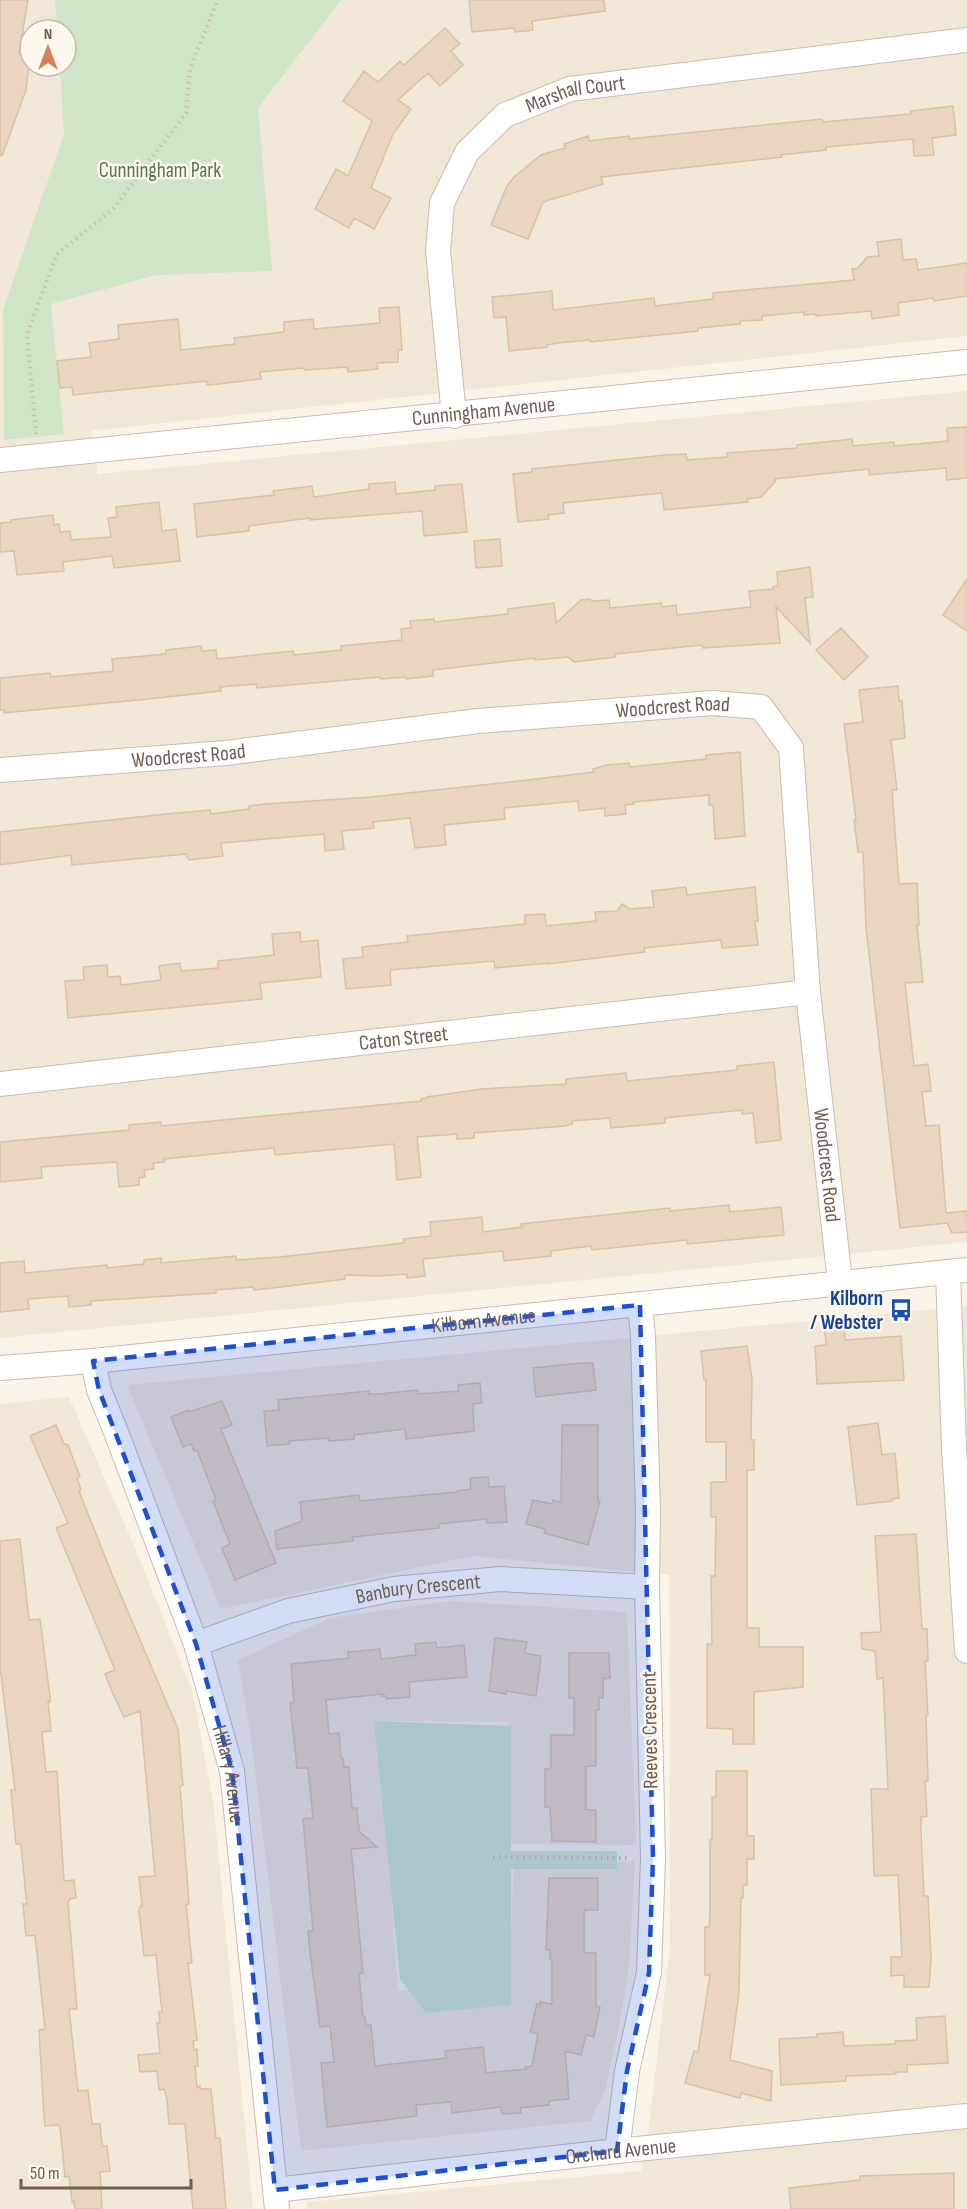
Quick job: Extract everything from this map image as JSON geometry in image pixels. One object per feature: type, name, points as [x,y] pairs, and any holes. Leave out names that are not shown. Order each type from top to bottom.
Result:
[{"type":"street","name":"Marshall Court","points":[[454,416],[438,251],[442,203],[467,152],[505,115],[570,89],[967,40]]},
{"type":"street","name":"Cunningham Avenue","points":[[0,460],[454,416],[967,362]]},
{"type":"street","name":"Woodcrest Road","points":[[0,770],[226,753],[478,721],[713,703],[760,707],[791,748],[808,992],[840,1282]]},
{"type":"street","name":"Caton Street","points":[[0,1084],[808,992]]},
{"type":"street","name":"Kilborn Avenue","points":[[0,1368],[93,1361],[958,1271]]},
{"type":"street","points":[[958,1271],[954,1448],[967,1651]]},
{"type":"street","name":"Reeves Crescent","points":[[617,2151],[627,2071],[649,1973],[652,1858],[647,1587],[648,1510],[640,1305]]},
{"type":"street","name":"Hillary Avenue","points":[[93,1361],[99,1390],[196,1644],[232,1771],[276,2199]]},
{"type":"street","name":"Banbury Crescent","points":[[196,1644],[288,1611],[394,1588],[500,1580],[647,1587]]},
{"type":"street","name":"Orchard Avenue","points":[[276,2199],[617,2151],[967,2116]]},
{"type":"path","points":[[39,457],[27,334],[57,254],[113,209],[186,113],[190,68],[218,0]]},
{"type":"path","points":[[493,1857],[652,1858]]},
{"type":"highlighted area","points":[[640,1305],[653,1858],[649,1973],[627,2071],[617,2151],[275,2190],[232,1771],[196,1644],[99,1390],[93,1361]]},
{"type":"shaded area","points":[[0,0],[967,0],[967,336],[91,431],[98,474],[967,391],[967,1242],[0,1338]]},
{"type":"shaded area","points":[[967,1306],[967,2209],[307,2209],[307,2202],[641,2171],[650,2117],[670,1947],[669,1575],[473,1556],[221,1609],[127,1385]]},
{"type":"shaded area","points":[[69,1397],[135,1548],[192,1691],[213,1800],[253,2209],[0,2209],[0,1404]]},
{"type":"shaded area","points":[[450,1601],[627,1612],[636,1845],[511,1844],[508,1722],[379,1721],[398,1991],[509,1975],[514,1863],[635,1861],[629,1967],[605,2091],[590,2121],[301,2151],[252,1745],[238,1660],[330,1618]]},
{"type":"green space","name":"Cunningham Park","points":[[55,0],[341,0],[258,108],[272,271],[156,275],[51,304],[64,434],[4,440],[3,310],[64,134],[61,78],[78,78],[78,18],[56,18]]},
{"type":"green space","points":[[374,1721],[511,1726],[511,1851],[617,1851],[617,1869],[511,1869],[511,2005],[426,2013],[400,1979]]},
{"type":"building","points":[[0,0],[28,0],[25,18],[18,18],[18,78],[27,78],[26,90],[2,156],[0,155]]},
{"type":"building","points":[[469,0],[604,0],[605,11],[532,21],[533,30],[515,32],[514,28],[472,32]]},
{"type":"building","points":[[445,28],[460,44],[451,51],[463,65],[440,86],[428,73],[398,100],[411,109],[393,134],[371,188],[391,198],[374,229],[354,218],[349,228],[315,209],[336,169],[348,176],[372,121],[343,101],[364,71],[378,82],[400,61],[404,65]]},
{"type":"building","points":[[953,106],[956,135],[932,138],[934,155],[914,156],[913,139],[826,147],[826,150],[781,155],[782,157],[601,177],[603,184],[543,202],[528,239],[491,225],[507,186],[514,177],[541,155],[565,148],[564,144],[588,136],[589,141],[629,136],[629,139],[822,119],[823,122],[911,114],[911,111]]},
{"type":"building","points":[[901,239],[903,260],[916,259],[918,270],[967,263],[967,296],[898,303],[899,315],[872,319],[871,311],[816,316],[816,314],[804,315],[804,312],[762,316],[762,320],[698,328],[698,331],[590,342],[590,340],[557,343],[547,345],[547,347],[509,351],[506,317],[494,318],[492,297],[552,291],[553,310],[654,298],[655,306],[713,299],[713,293],[854,280],[852,269],[858,268],[867,257],[879,256],[877,242]]},
{"type":"building","points":[[399,307],[402,350],[398,350],[398,362],[377,363],[378,369],[348,372],[347,367],[305,370],[304,368],[260,372],[261,379],[210,385],[207,385],[207,381],[73,395],[72,387],[60,388],[57,361],[91,357],[89,343],[119,339],[118,325],[178,319],[181,350],[235,344],[234,338],[284,332],[284,322],[313,319],[314,329],[380,323],[379,308]]},
{"type":"building","points":[[967,427],[967,478],[947,480],[946,468],[869,475],[869,469],[775,479],[775,482],[761,497],[747,499],[748,502],[664,510],[662,493],[563,503],[564,513],[548,515],[549,519],[518,522],[513,474],[532,472],[532,469],[665,455],[686,454],[687,460],[728,457],[727,453],[797,448],[797,445],[852,439],[853,446],[894,442],[894,446],[948,441],[947,428]]},
{"type":"building","points":[[395,482],[396,494],[435,490],[435,486],[462,484],[467,532],[424,536],[422,511],[310,520],[310,518],[249,526],[249,531],[197,537],[194,504],[274,495],[273,491],[312,486],[314,497],[369,489],[369,484]]},
{"type":"building","points":[[159,502],[162,531],[176,529],[180,561],[114,568],[112,556],[63,562],[64,571],[17,575],[14,551],[0,552],[0,523],[53,515],[54,525],[59,524],[60,532],[70,531],[71,540],[111,537],[108,518],[117,517],[116,507]]},
{"type":"building","points":[[500,539],[502,566],[476,568],[474,541]]},
{"type":"building","points":[[810,567],[813,597],[805,598],[810,643],[776,607],[780,643],[703,648],[702,645],[615,654],[615,657],[574,662],[568,657],[535,660],[535,658],[433,670],[433,676],[406,679],[406,677],[381,679],[380,677],[257,688],[256,684],[220,687],[221,691],[148,699],[4,713],[4,710],[0,710],[0,678],[50,673],[51,677],[113,671],[112,659],[166,654],[166,650],[201,646],[202,651],[216,650],[217,659],[293,651],[294,655],[341,650],[341,646],[402,640],[401,629],[411,628],[410,621],[434,619],[434,622],[508,614],[508,609],[554,603],[556,623],[581,600],[589,599],[609,600],[610,608],[661,603],[662,607],[676,605],[677,615],[751,607],[749,591],[773,589],[778,586],[777,572]]},
{"type":"building","points":[[967,579],[967,631],[943,615]]},
{"type":"building","points":[[841,628],[868,657],[844,680],[816,650]]},
{"type":"building","points":[[898,686],[899,701],[902,701],[905,738],[891,740],[897,790],[892,790],[899,884],[917,883],[919,925],[917,925],[923,982],[905,983],[914,1066],[928,1064],[931,1091],[922,1092],[926,1126],[939,1125],[946,1213],[967,1211],[967,1232],[952,1233],[947,1223],[900,1228],[866,927],[863,852],[858,852],[844,724],[863,722],[859,690]]},
{"type":"building","points":[[740,752],[745,836],[715,839],[713,805],[709,805],[709,795],[633,802],[634,804],[625,805],[626,814],[605,816],[605,808],[579,811],[578,801],[504,808],[505,819],[444,825],[446,845],[415,848],[410,818],[373,822],[374,828],[342,831],[344,849],[325,851],[324,834],[221,843],[223,856],[189,860],[186,854],[72,865],[71,855],[0,865],[0,832],[210,810],[211,814],[249,809],[249,806],[265,804],[371,797],[519,781],[594,772],[593,769],[607,765],[629,763],[630,767],[706,759],[706,755]]},
{"type":"building","points":[[686,887],[687,895],[755,887],[758,945],[722,948],[721,940],[644,948],[645,952],[548,964],[495,968],[494,961],[390,970],[391,985],[346,989],[343,959],[363,957],[362,947],[408,942],[407,936],[525,924],[525,915],[545,914],[546,926],[596,921],[595,912],[617,911],[622,904],[630,909],[654,907],[652,891]]},
{"type":"building","points":[[300,932],[301,942],[318,940],[321,977],[260,983],[262,999],[68,1018],[65,981],[84,980],[83,967],[107,965],[108,977],[120,976],[121,985],[161,980],[159,966],[180,963],[181,971],[218,968],[218,961],[274,955],[272,934]]},
{"type":"building","points":[[774,1062],[781,1140],[756,1143],[753,1113],[742,1114],[742,1110],[665,1118],[665,1123],[611,1128],[610,1118],[572,1121],[572,1124],[565,1126],[474,1133],[474,1138],[457,1139],[457,1134],[417,1137],[421,1177],[397,1180],[394,1144],[275,1155],[274,1148],[164,1159],[165,1162],[153,1163],[154,1169],[144,1170],[145,1177],[139,1178],[139,1185],[119,1187],[117,1162],[41,1167],[42,1178],[0,1182],[0,1142],[129,1130],[129,1125],[161,1122],[161,1126],[421,1101],[427,1097],[482,1089],[566,1084],[566,1079],[626,1073],[627,1081],[737,1070],[737,1066]]},
{"type":"building","points":[[729,1205],[730,1212],[781,1207],[784,1235],[687,1244],[687,1240],[592,1250],[591,1246],[551,1251],[551,1256],[504,1261],[503,1251],[423,1259],[425,1276],[407,1278],[407,1274],[345,1275],[345,1279],[273,1288],[254,1290],[253,1287],[216,1290],[216,1293],[91,1301],[91,1305],[69,1307],[68,1296],[28,1299],[29,1309],[0,1312],[0,1263],[24,1261],[25,1273],[144,1264],[144,1260],[161,1258],[161,1263],[236,1256],[236,1260],[280,1257],[404,1243],[403,1239],[431,1236],[430,1222],[482,1217],[483,1232],[522,1227],[521,1224],[670,1208],[670,1211]]},
{"type":"building","points":[[844,1325],[845,1340],[901,1336],[904,1380],[817,1384],[815,1346],[826,1345],[827,1326]]},
{"type":"building","points":[[747,1346],[752,1379],[751,1440],[754,1440],[754,1470],[747,1470],[747,1628],[759,1628],[759,1647],[803,1647],[803,1687],[754,1692],[754,1744],[733,1744],[733,1729],[707,1728],[707,1644],[712,1644],[711,1576],[715,1576],[716,1517],[711,1517],[711,1482],[726,1482],[726,1442],[706,1442],[706,1380],[704,1380],[701,1351]]},
{"type":"building","points":[[593,1363],[596,1390],[536,1397],[533,1368]]},
{"type":"building","points":[[480,1383],[482,1403],[473,1404],[474,1431],[406,1439],[405,1429],[354,1435],[354,1439],[289,1441],[289,1444],[267,1446],[264,1411],[279,1410],[278,1400],[369,1391],[369,1394],[379,1394],[418,1390],[418,1394],[459,1391],[458,1385]]},
{"type":"building","points":[[222,1401],[232,1425],[221,1429],[276,1563],[235,1580],[222,1548],[230,1544],[197,1450],[194,1451],[191,1444],[183,1447],[171,1417]]},
{"type":"building","points":[[878,1423],[882,1455],[895,1453],[899,1498],[892,1499],[892,1501],[857,1505],[848,1427]]},
{"type":"building","points":[[56,1425],[64,1444],[68,1445],[80,1477],[77,1478],[81,1490],[79,1491],[111,1572],[178,1729],[189,1904],[186,1904],[192,1963],[188,1963],[197,2040],[193,2041],[194,2050],[197,2049],[198,2066],[195,2066],[197,2087],[211,2089],[216,2138],[220,2138],[226,2209],[193,2209],[185,2124],[169,2124],[167,2099],[164,2089],[159,2090],[157,2071],[140,2072],[138,2055],[160,2053],[157,2023],[160,2023],[159,2012],[162,2012],[156,1955],[144,1956],[139,1911],[142,1906],[139,1877],[155,1876],[140,1711],[124,1717],[113,1694],[105,1674],[115,1670],[56,1528],[68,1523],[30,1436]]},
{"type":"building","points":[[562,1425],[598,1425],[598,1500],[600,1501],[588,1545],[544,1533],[545,1529],[526,1524],[533,1500],[552,1504],[553,1500],[561,1502]]},
{"type":"building","points":[[488,1477],[489,1487],[504,1486],[507,1522],[487,1523],[486,1519],[439,1524],[439,1528],[352,1537],[353,1541],[277,1549],[275,1531],[302,1521],[300,1502],[359,1495],[360,1501],[457,1492],[471,1489],[470,1478]]},
{"type":"building","points":[[916,1534],[922,1629],[927,1629],[928,1661],[925,1661],[928,1715],[926,1716],[928,1781],[925,1781],[927,1816],[921,1817],[921,1830],[924,1896],[928,1896],[931,1959],[929,1987],[904,1987],[904,1975],[891,1976],[891,1957],[902,1957],[898,1875],[874,1876],[871,1789],[888,1789],[883,1678],[877,1679],[875,1651],[862,1649],[861,1633],[881,1632],[875,1536]]},
{"type":"building","points":[[20,1539],[29,1620],[40,1619],[50,1697],[50,1702],[48,1702],[51,1731],[42,1732],[46,1772],[57,1771],[64,1881],[74,1880],[76,1898],[70,1899],[68,1903],[77,2009],[69,2009],[78,2091],[88,2090],[92,2124],[100,2124],[102,2146],[107,2146],[110,2171],[100,2172],[102,2209],[75,2209],[69,2176],[65,2177],[60,2127],[58,2125],[45,2126],[39,2030],[45,2029],[35,1935],[26,1936],[23,1904],[27,1904],[21,1844],[16,1844],[11,1790],[15,1790],[0,1666],[0,1541]]},
{"type":"building","points":[[495,1638],[527,1642],[525,1653],[541,1656],[536,1696],[489,1691]]},
{"type":"building","points":[[436,1642],[437,1648],[464,1645],[467,1677],[409,1682],[410,1697],[386,1699],[386,1696],[382,1694],[326,1700],[329,1734],[339,1733],[341,1758],[343,1758],[344,1767],[349,1767],[352,1808],[357,1808],[359,1831],[377,1847],[351,1849],[363,1973],[359,1973],[363,2017],[365,2017],[366,2026],[371,2025],[375,2066],[446,2058],[445,2051],[483,2047],[486,2073],[526,2069],[525,2067],[532,2066],[538,2034],[530,2032],[537,2004],[540,2005],[540,2002],[552,2004],[552,1959],[550,1959],[550,1950],[546,1950],[549,1878],[598,1878],[598,1910],[585,1910],[584,1915],[584,1953],[596,1953],[596,2006],[600,2007],[594,2037],[586,2035],[581,2055],[565,2051],[569,2099],[549,2101],[549,2105],[520,2108],[521,2113],[502,2114],[501,2107],[452,2113],[451,2102],[416,2105],[417,2116],[327,2127],[321,2063],[334,2062],[330,2026],[320,2027],[311,1960],[308,1931],[313,1931],[303,1819],[313,1818],[308,1768],[297,1768],[290,1703],[294,1702],[291,1664],[349,1658],[348,1652],[380,1649],[381,1659],[416,1655],[415,1644]]},
{"type":"building","points":[[569,1653],[609,1653],[610,1678],[603,1679],[603,1698],[599,1698],[599,1710],[596,1710],[596,1766],[586,1766],[586,1810],[596,1810],[596,1842],[552,1841],[550,1807],[545,1807],[545,1769],[550,1769],[551,1764],[551,1735],[574,1735],[574,1698],[569,1698]]},
{"type":"building","points":[[716,1771],[747,1771],[747,1836],[754,1836],[754,1859],[747,1859],[747,1885],[743,1885],[743,1898],[741,1898],[739,1992],[730,2060],[772,2071],[771,2101],[741,2093],[740,2098],[685,2083],[694,2051],[698,2052],[710,1975],[705,1975],[705,1927],[709,1927],[710,1914],[710,1840],[712,1840],[712,1797],[716,1797]]},
{"type":"building","points":[[945,2016],[948,2063],[907,2065],[907,2072],[846,2076],[846,2081],[781,2085],[779,2039],[817,2037],[817,2034],[843,2032],[844,2046],[895,2044],[895,2041],[917,2040],[916,2018]]},
{"type":"building","points":[[954,2173],[954,2209],[791,2209],[789,2188],[860,2180],[860,2176]]},
{"type":"place","name":"Kilborn / Webster","points":[[901,1310]]}]
